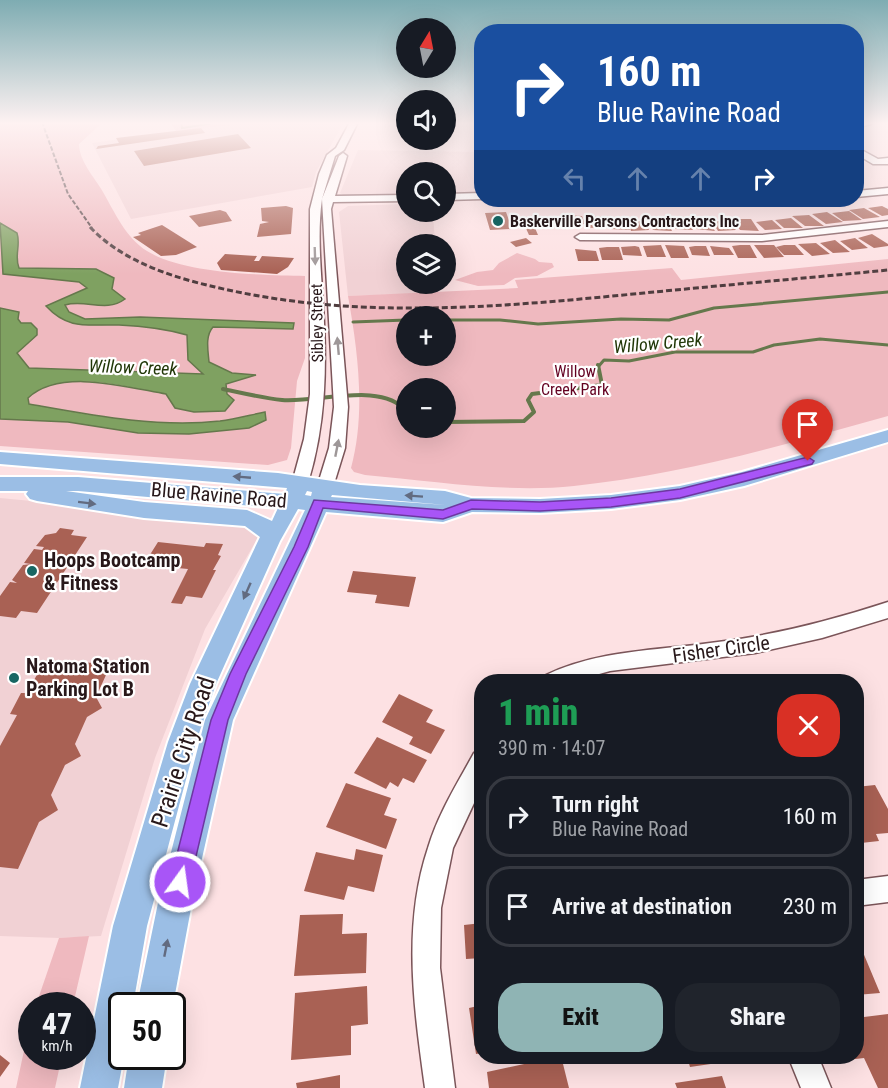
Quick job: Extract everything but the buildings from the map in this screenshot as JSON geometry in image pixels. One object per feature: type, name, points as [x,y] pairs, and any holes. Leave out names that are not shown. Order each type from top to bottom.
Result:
[{"type":"main road","name":"Blue Ravine Road","points":[[0,458],[82,464],[322,495],[443,514],[471,505],[580,505],[680,493],[754,476],[888,436]]},
{"type":"main road","points":[[3,480],[82,464]]},
{"type":"main road","name":"Blue Ravine Road","points":[[3,480],[296,492]]},
{"type":"main road","points":[[3,480],[49,498],[144,510],[247,518],[258,521],[268,529],[271,537]]},
{"type":"main road","name":"Prairie City Road","points":[[99,1088],[130,926],[182,742],[203,684],[271,537],[296,492]]},
{"type":"main road","name":"Prairie City Road","points":[[158,992],[175,903],[219,720],[238,674],[301,547],[322,495]]},
{"type":"main road","points":[[143,1088],[146,1070]]},
{"type":"street","name":"Sibley Street","points":[[296,492],[312,443],[316,408],[314,207],[323,173]]},
{"type":"street","name":"Sibley Street","points":[[322,495],[337,448],[341,407],[330,242],[327,233],[327,199],[337,173]]},
{"type":"street","points":[[864,193],[888,191]]},
{"type":"street","points":[[456,197],[474,196]]},
{"type":"street","points":[[327,199],[396,198]]},
{"type":"street","points":[[580,237],[762,238],[888,224]]},
{"type":"street","name":"Fisher Circle","points":[[570,674],[613,662],[699,653],[780,640],[888,610]]},
{"type":"street","points":[[440,1088],[424,960],[428,892],[440,847],[474,777]]},
{"type":"street","points":[[864,892],[888,889]]},
{"type":"street","points":[[806,1064],[816,1088]]},
{"type":"shaded area","points":[[107,173],[316,173],[312,187],[131,219]]},
{"type":"shaded area","points":[[348,173],[396,173],[396,194],[345,196],[340,193]]},
{"type":"shaded area","points":[[456,173],[474,173],[474,192],[456,193]]},
{"type":"shaded area","points":[[396,204],[396,222],[434,222],[434,234],[396,234],[396,294],[408,294],[348,296],[339,212],[348,206]]},
{"type":"shaded area","points":[[0,223],[17,233],[19,268],[96,269],[114,278],[112,289],[125,299],[118,303],[65,305],[69,312],[85,319],[140,317],[294,323],[293,329],[213,327],[208,339],[209,362],[232,373],[256,375],[226,384],[227,394],[234,400],[225,411],[194,412],[175,408],[166,394],[94,382],[57,384],[41,389],[28,398],[29,404],[148,422],[220,421],[265,412],[266,420],[249,428],[189,434],[138,433],[68,422],[0,419],[0,308],[19,312],[18,319],[21,323],[31,323],[37,329],[37,335],[17,353],[29,368],[203,374],[188,360],[187,335],[136,326],[71,323],[55,314],[46,306],[87,288],[79,282],[3,274]]},
{"type":"shaded area","points":[[0,498],[243,521],[260,534],[205,629],[155,758],[101,936],[59,938],[0,936]]},
{"type":"green space","points":[[0,173],[90,173],[133,239],[147,251],[163,259],[223,272],[305,276],[305,358],[297,381],[291,448],[287,460],[268,465],[0,446]]},
{"type":"green space","points":[[517,253],[539,262],[552,263],[554,267],[537,276],[515,278],[504,285],[478,286],[456,280],[477,272],[493,270],[499,263]]},
{"type":"green space","name":"Willow Creek Park","points":[[888,259],[888,416],[693,467],[574,486],[522,488],[470,485],[365,475],[354,472],[351,468],[358,426],[359,382],[348,296],[456,294],[456,291],[518,288],[515,280],[672,268],[681,280]]},
{"type":"green space","points":[[89,936],[76,992],[40,992],[59,938]]},
{"type":"green space","points":[[20,1070],[59,1070],[55,1088],[16,1088]]},
{"type":"waterway","points":[[456,320],[500,320],[538,324],[621,319],[669,320],[714,308],[888,292]]},
{"type":"waterway","points":[[353,322],[396,320]]},
{"type":"waterway","name":"Willow Creek","points":[[598,367],[604,360],[629,361],[675,352],[753,352],[774,345],[820,339],[888,345]]},
{"type":"waterway","name":"Willow Creek","points":[[456,422],[524,421],[534,412],[528,400],[532,394],[602,385],[598,367]]},
{"type":"waterway","name":"Willow Creek","points":[[223,389],[282,400],[366,395],[382,397],[396,403]]},
{"type":"railway","points":[[60,173],[68,194],[92,228]]},
{"type":"railway","points":[[90,227],[103,239],[132,258],[181,278],[269,298],[376,308],[536,303],[888,270]]},
{"type":"place","name":"Baskerville Parsons Contractors Inc","points":[[498,221]]},
{"type":"place","name":"Hoops Bootcamp & Fitness","points":[[32,571]]},
{"type":"place","name":"Natoma Station Parking Lot B","points":[[14,678]]},
{"type":"route","points":[[180,882],[219,720],[238,674],[301,547],[318,504],[443,514],[471,505],[580,505],[680,493],[744,479],[808,461]]}]
